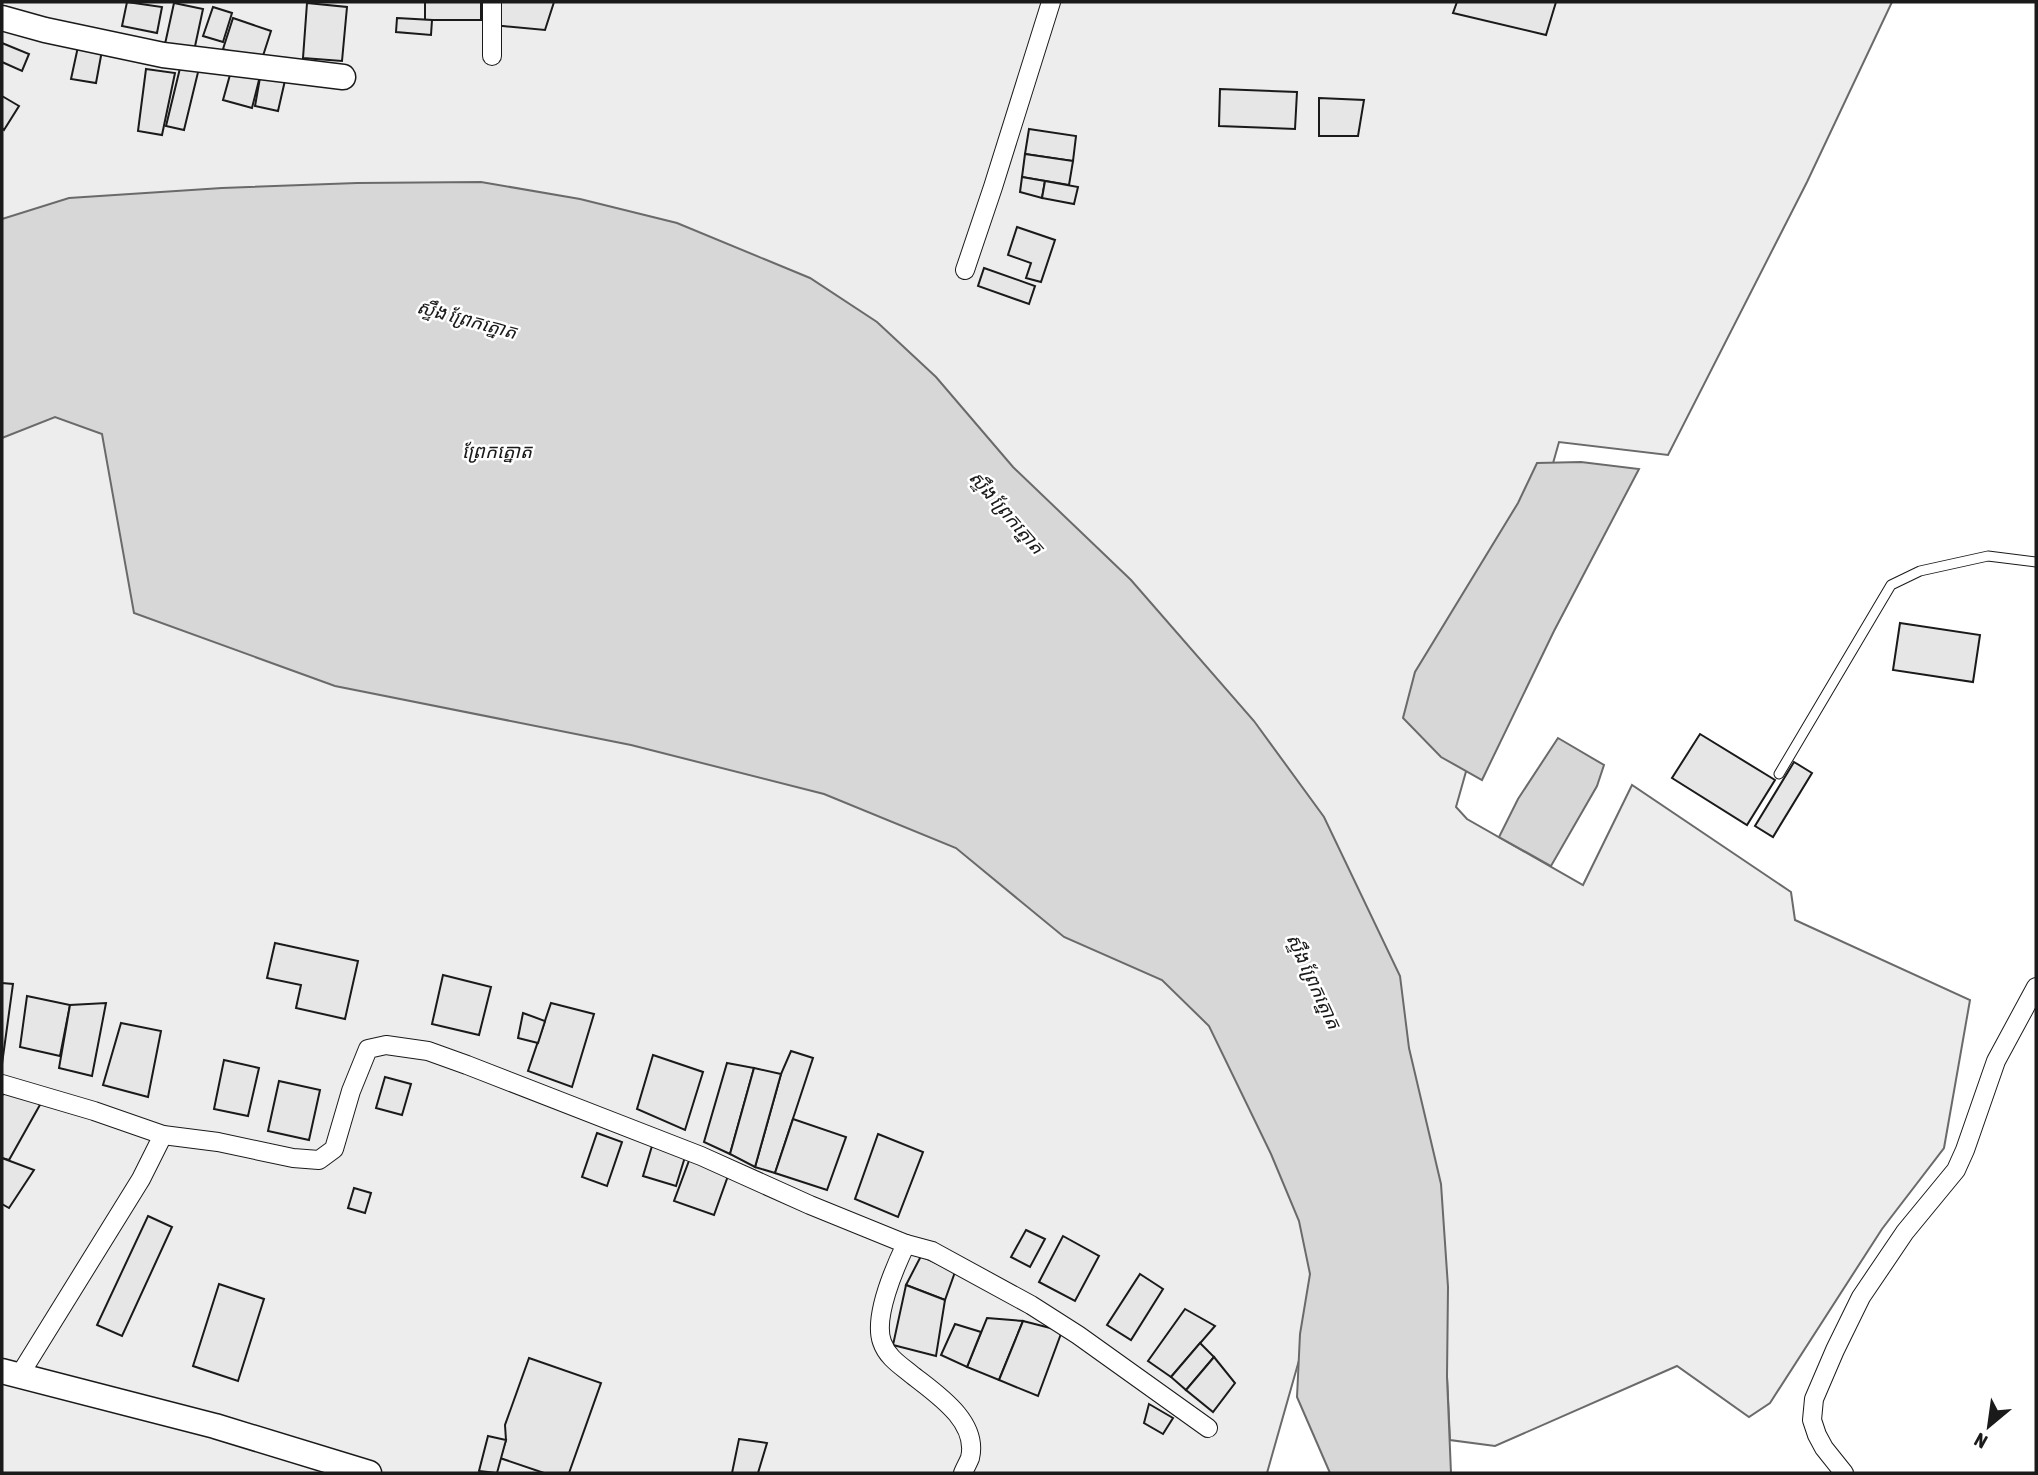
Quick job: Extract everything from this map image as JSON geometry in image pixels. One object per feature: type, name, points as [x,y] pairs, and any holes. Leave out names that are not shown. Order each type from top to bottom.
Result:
[{"type":"main road","points":[[2,18],[163,55],[343,78]]},
{"type":"main road","points":[[11,1374],[215,1426],[369,1473]]},
{"type":"street","points":[[492,2],[492,56]]},
{"type":"street","points":[[965,270],[1051,2]]},
{"type":"street","points":[[1844,1473],[1817,1435],[1812,1420],[1814,1399],[1861,1297],[1905,1232],[1956,1170],[1996,1061],[2036,987]]},
{"type":"street","points":[[2,1084],[163,1135],[218,1142],[293,1158],[319,1160],[334,1149],[351,1091],[368,1049],[386,1045],[428,1051],[701,1156],[810,1205],[906,1244],[932,1251],[1031,1305],[1078,1335],[1208,1428]]},
{"type":"street","points":[[11,1374],[141,1179],[163,1135]]},
{"type":"street","points":[[906,1244],[885,1297],[881,1341],[890,1357],[954,1410],[965,1426],[970,1441],[970,1457],[963,1473]]},
{"type":"lane","points":[[1779,774],[1891,585],[1920,571],[1988,556],[2036,562]]},
{"type":"shaded area","points":[[2,2],[1892,2],[1807,182],[1668,455],[1559,442],[1456,807],[1467,819],[1583,885],[1632,785],[1791,892],[1795,920],[1970,1000],[1944,1148],[1882,1229],[1770,1403],[1749,1417],[1677,1366],[1495,1446],[1450,1440],[1447,1377],[1402,998],[1267,1473],[2,1473]]},
{"type":"water","name":"ព្រែកត្នោត","points":[[481,182],[580,199],[677,223],[810,278],[877,322],[936,377],[1013,467],[1131,580],[1254,721],[1324,817],[1400,976],[1409,1048],[1441,1184],[1448,1287],[1447,1377],[1451,1473],[1330,1473],[1297,1397],[1300,1334],[1310,1274],[1299,1221],[1271,1154],[1209,1026],[1162,980],[1064,937],[956,848],[824,794],[631,745],[335,686],[134,613],[102,434],[55,417],[2,438],[2,219],[69,198],[222,188]]},
{"type":"water","points":[[1581,462],[1639,469],[1554,631],[1482,780],[1441,757],[1403,718],[1415,672],[1518,503],[1537,463]]},
{"type":"water","points":[[1558,738],[1604,765],[1597,786],[1551,866],[1499,837],[1518,799]]},
{"type":"building","points":[[127,2],[162,7],[157,33],[122,26]]},
{"type":"building","points":[[425,2],[481,2],[481,20],[425,20]]},
{"type":"building","points":[[494,2],[554,2],[545,30],[493,25]]},
{"type":"building","points":[[1457,2],[1556,2],[1546,35],[1453,13]]},
{"type":"building","points":[[174,3],[203,9],[194,51],[165,44]]},
{"type":"building","points":[[307,3],[347,7],[342,61],[303,58]]},
{"type":"building","points":[[213,7],[232,13],[223,42],[203,36]]},
{"type":"building","points":[[233,18],[271,31],[261,62],[223,49]]},
{"type":"building","points":[[397,18],[432,20],[431,35],[396,32]]},
{"type":"building","points":[[79,42],[103,45],[96,83],[71,79]]},
{"type":"building","points":[[2,43],[29,54],[22,71],[2,62]]},
{"type":"building","points":[[182,60],[200,64],[184,130],[166,126]]},
{"type":"building","points":[[233,64],[261,72],[252,108],[223,100]]},
{"type":"building","points":[[146,69],[175,73],[162,135],[138,131]]},
{"type":"building","points":[[261,72],[286,76],[278,111],[255,106]]},
{"type":"building","points":[[1220,89],[1297,92],[1295,129],[1219,126]]},
{"type":"building","points":[[2,96],[19,106],[4,130],[2,128]]},
{"type":"building","points":[[1319,98],[1364,100],[1358,136],[1319,136]]},
{"type":"building","points":[[1029,129],[1076,136],[1073,161],[1025,154]]},
{"type":"building","points":[[1025,154],[1073,161],[1069,185],[1022,177]]},
{"type":"building","points":[[1022,177],[1045,181],[1042,198],[1020,192]]},
{"type":"building","points":[[1045,181],[1078,187],[1074,204],[1042,198]]},
{"type":"building","points":[[1017,227],[1055,240],[1041,282],[1026,278],[1031,263],[1008,255]]},
{"type":"building","points":[[984,268],[1035,286],[1029,304],[978,286]]},
{"type":"building","points":[[1900,623],[1980,635],[1973,682],[1893,670]]},
{"type":"building","points":[[1700,734],[1775,780],[1747,825],[1672,778]]},
{"type":"building","points":[[1794,762],[1812,773],[1773,837],[1755,826]]},
{"type":"building","points":[[275,943],[358,961],[345,1019],[296,1008],[301,985],[267,978]]},
{"type":"building","points":[[443,975],[491,987],[479,1035],[432,1024]]},
{"type":"building","points":[[2,983],[13,984],[2,1064]]},
{"type":"building","points":[[27,996],[70,1005],[60,1056],[20,1047]]},
{"type":"building","points":[[106,1003],[92,1076],[59,1068],[70,1005]]},
{"type":"building","points":[[551,1003],[594,1014],[572,1087],[528,1071]]},
{"type":"building","points":[[523,1013],[545,1021],[538,1043],[518,1038]]},
{"type":"building","points":[[121,1023],[161,1031],[148,1097],[103,1085]]},
{"type":"building","points":[[791,1051],[813,1058],[775,1173],[755,1167],[781,1074]]},
{"type":"building","points":[[653,1055],[703,1072],[685,1130],[637,1109]]},
{"type":"building","points":[[224,1060],[259,1068],[248,1116],[214,1109]]},
{"type":"building","points":[[727,1063],[754,1068],[730,1154],[704,1142]]},
{"type":"building","points":[[754,1068],[781,1074],[755,1167],[730,1154]]},
{"type":"building","points":[[385,1077],[411,1084],[402,1115],[376,1108]]},
{"type":"building","points":[[279,1081],[320,1090],[309,1140],[268,1131]]},
{"type":"building","points":[[5,1090],[41,1103],[9,1160],[2,1158],[2,1096]]},
{"type":"building","points":[[793,1119],[846,1137],[827,1190],[775,1173]]},
{"type":"building","points":[[597,1133],[622,1142],[607,1186],[582,1177]]},
{"type":"building","points":[[878,1134],[923,1152],[898,1217],[855,1199]]},
{"type":"building","points":[[652,1146],[685,1157],[676,1186],[643,1176]]},
{"type":"building","points":[[2,1158],[34,1170],[9,1208],[2,1204]]},
{"type":"building","points":[[690,1158],[729,1173],[714,1215],[674,1201]]},
{"type":"building","points":[[354,1188],[371,1193],[365,1213],[348,1208]]},
{"type":"building","points":[[148,1216],[172,1227],[122,1336],[97,1325]]},
{"type":"building","points":[[1026,1230],[1045,1239],[1030,1267],[1011,1257]]},
{"type":"building","points":[[1063,1236],[1099,1256],[1075,1301],[1039,1282]]},
{"type":"building","points":[[921,1256],[955,1272],[945,1300],[906,1285]]},
{"type":"building","points":[[1140,1274],[1163,1289],[1131,1340],[1107,1325]]},
{"type":"building","points":[[219,1284],[264,1299],[238,1381],[193,1366]]},
{"type":"building","points":[[906,1285],[945,1300],[936,1356],[893,1345]]},
{"type":"building","points":[[1185,1309],[1215,1326],[1171,1377],[1148,1361]]},
{"type":"building","points":[[987,1318],[1023,1321],[999,1380],[967,1367]]},
{"type":"building","points":[[1023,1321],[1062,1331],[1038,1396],[999,1380]]},
{"type":"building","points":[[955,1324],[981,1332],[967,1367],[941,1355]]},
{"type":"building","points":[[1200,1343],[1214,1357],[1186,1390],[1171,1377]]},
{"type":"building","points":[[1214,1357],[1235,1383],[1213,1412],[1186,1390]]},
{"type":"building","points":[[529,1358],[601,1383],[569,1473],[544,1473],[500,1458],[506,1440],[505,1425]]},
{"type":"building","points":[[1149,1404],[1173,1418],[1163,1434],[1144,1423]]},
{"type":"building","points":[[488,1436],[506,1440],[497,1473],[479,1471]]},
{"type":"building","points":[[739,1439],[767,1443],[758,1473],[732,1473]]},
{"type":"water label","name":"ស្ទឹង ព្រែកត្នោត","points":[[467,319]]},
{"type":"water label","name":"ស្ទឹង ព្រែកត្នោត","points":[[1007,512]]},
{"type":"water label","name":"ស្ទឹង ព្រែកត្នោត","points":[[1314,981]]}]
